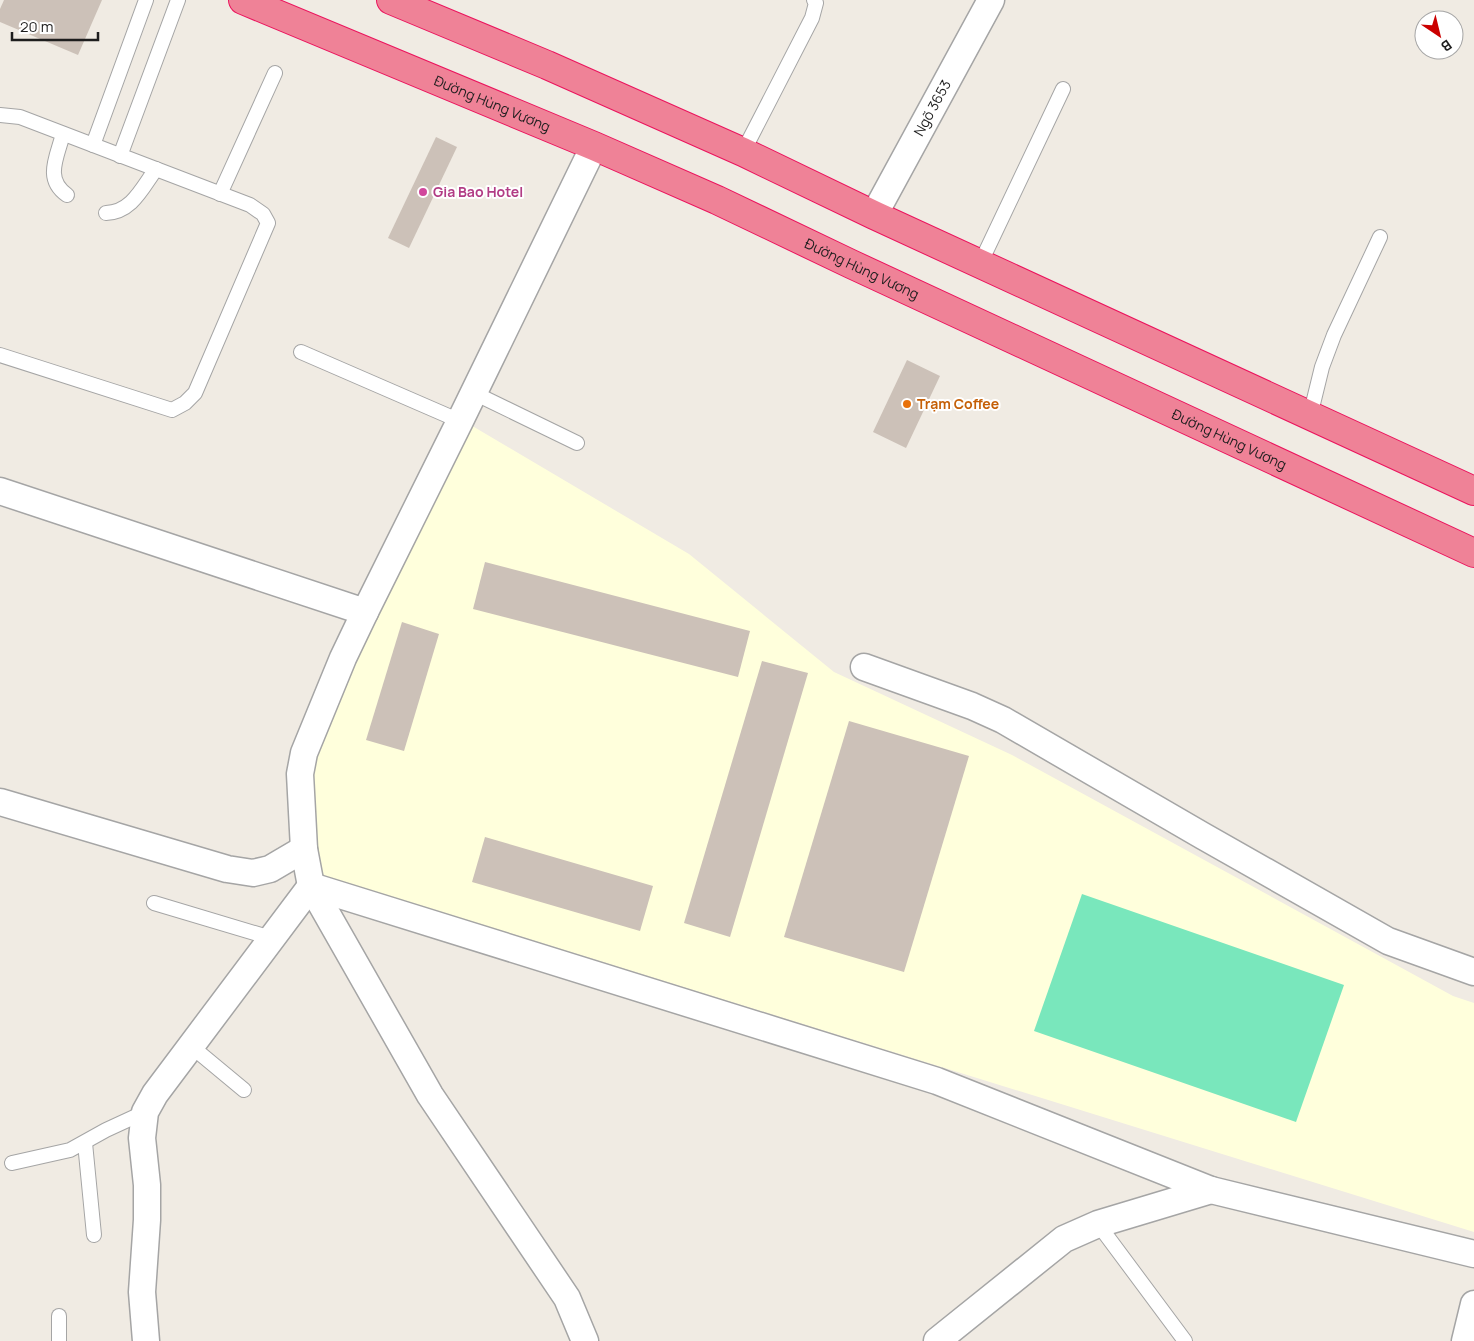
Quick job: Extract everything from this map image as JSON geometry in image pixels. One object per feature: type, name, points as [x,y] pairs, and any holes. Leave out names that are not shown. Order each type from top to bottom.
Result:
[{"type":"highway","name":"Đường Hùng Vương","points":[[243,0],[594,146],[718,200],[851,264],[1474,553]]},
{"type":"highway","points":[[391,0],[547,65],[743,152],[980,264],[1474,491]]},
{"type":"street","name":"Ngõ 3653","points":[[874,214],[991,0]]},
{"type":"street","points":[[584,1341],[567,1298],[430,1094],[311,886],[304,849],[300,774],[304,753],[343,658],[594,146]]},
{"type":"street","points":[[0,491],[365,612]]},
{"type":"street","points":[[864,667],[972,706],[1003,720],[1388,940],[1474,972]]},
{"type":"street","points":[[0,802],[227,869],[253,873],[270,868],[304,849]]},
{"type":"street","points":[[146,1341],[142,1292],[147,1220],[147,1185],[142,1138],[145,1112],[155,1094],[311,886]]},
{"type":"street","points":[[311,886],[936,1081],[1211,1190],[1474,1254]]},
{"type":"street","points":[[937,1341],[1064,1239],[1098,1224],[1211,1190]]},
{"type":"street","points":[[1465,1341],[1474,1304]]},
{"type":"lane","points":[[93,145],[146,0]]},
{"type":"lane","points":[[120,156],[178,0]]},
{"type":"lane","points":[[743,152],[812,18],[816,3],[814,0]]},
{"type":"lane","points":[[220,194],[275,73]]},
{"type":"lane","points":[[980,264],[1063,88]]},
{"type":"lane","points":[[0,115],[20,117],[250,205],[263,214],[268,223],[195,393],[185,403],[172,410],[0,354]]},
{"type":"lane","points":[[63,134],[53,174],[55,184],[67,195]]},
{"type":"lane","points":[[106,213],[116,212],[130,204],[156,170]]},
{"type":"lane","points":[[1310,416],[1322,367],[1328,351],[1380,236]]},
{"type":"lane","points":[[301,352],[460,421]]},
{"type":"lane","points":[[474,393],[577,443]]},
{"type":"lane","points":[[154,903],[271,938]]},
{"type":"lane","points":[[191,1046],[244,1090]]},
{"type":"lane","points":[[12,1163],[70,1150],[106,1130],[145,1112]]},
{"type":"lane","points":[[85,1143],[94,1235]]},
{"type":"lane","points":[[1098,1224],[1185,1341]]},
{"type":"lane","points":[[58,1316],[59,1341]]},
{"type":"shaded area","points":[[469,424],[689,554],[834,672],[1012,755],[1453,996],[1474,1003],[1474,1232],[319,874],[312,753]]},
{"type":"green space","points":[[1082,894],[1344,985],[1296,1122],[1034,1031]]},
{"type":"building","points":[[4,0],[102,0],[78,55],[0,22],[0,9]]},
{"type":"building","name":"Gia Bao Hotel","points":[[436,137],[457,147],[409,248],[388,238]]},
{"type":"building","name":"Trạm Coffee","points":[[907,360],[940,376],[906,448],[873,432]]},
{"type":"building","points":[[485,562],[750,631],[738,677],[473,609]]},
{"type":"building","points":[[402,622],[439,634],[404,751],[366,740]]},
{"type":"building","points":[[762,661],[808,673],[730,937],[684,923]]},
{"type":"building","points":[[849,721],[969,756],[904,972],[784,937]]},
{"type":"building","points":[[485,837],[653,886],[640,931],[472,882]]},
{"type":"place","name":"Gia Bao Hotel","points":[[423,192]]},
{"type":"place","name":"Trạm Coffee","points":[[907,404]]}]
